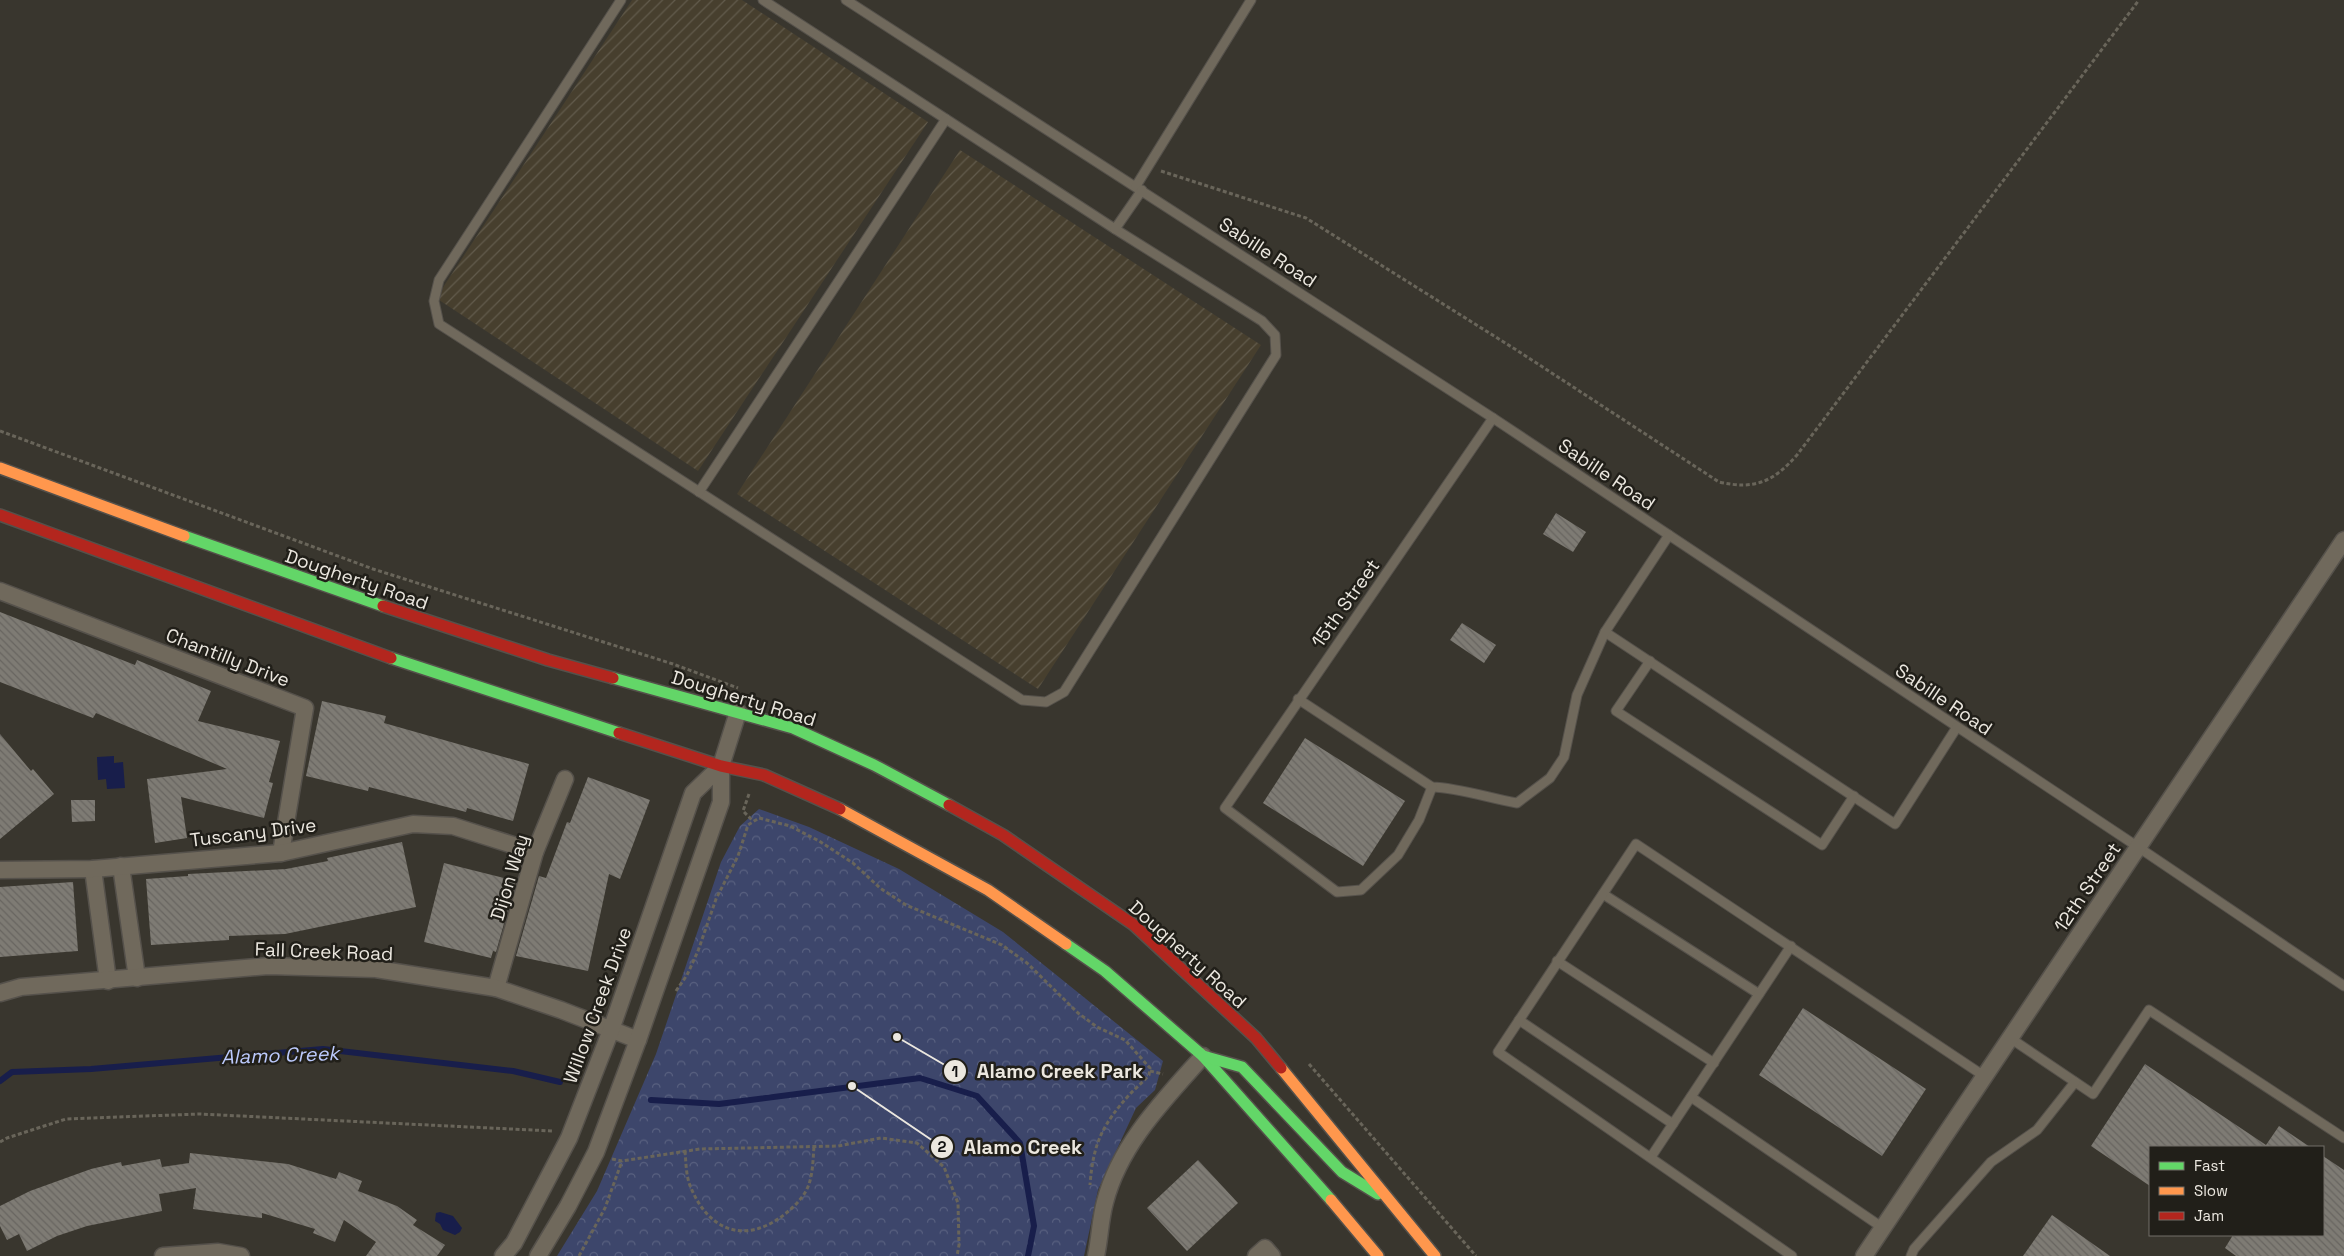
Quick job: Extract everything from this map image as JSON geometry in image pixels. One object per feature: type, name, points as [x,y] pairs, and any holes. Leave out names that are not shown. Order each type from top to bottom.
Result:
[{"type":"main road","name":"Dougherty Road","points":[[0,468],[279,571],[400,612],[548,660],[794,728],[882,769],[1018,843],[1134,925],[1256,1038],[1435,1256]]},
{"type":"main road","points":[[0,515],[370,651],[721,766],[764,775],[844,811],[988,890],[1105,971],[1203,1056],[1298,1161],[1378,1256]]},
{"type":"main road","points":[[1203,1056],[1242,1067],[1342,1172],[1392,1203]]},
{"type":"street","name":"12th Street","points":[[1864,1256],[2344,540]]},
{"type":"street","name":"Chantilly Drive","points":[[0,591],[305,708],[281,853]]},
{"type":"street","name":"Willow Creek Drive","points":[[538,1256],[568,1206],[596,1152],[638,1040],[721,802],[721,766],[738,712]]},
{"type":"street","name":"Willow Creek Drive","points":[[503,1256],[514,1243],[568,1138],[611,1030],[693,794],[721,766]]},
{"type":"street","name":"Dijon Way","points":[[496,988],[535,852],[565,780]]},
{"type":"street","name":"Tuscany Drive","points":[[0,870],[92,869],[281,853],[413,824],[453,826],[535,852]]},
{"type":"street","points":[[121,866],[136,978]]},
{"type":"street","points":[[92,869],[108,981]]},
{"type":"street","name":"Fall Creek Road","points":[[0,993],[21,987],[268,966],[366,969],[496,988],[638,1040]]},
{"type":"street","points":[[1096,1256],[1105,1202],[1118,1166],[1148,1119],[1203,1056]]},
{"type":"street","points":[[1256,1256],[1265,1248],[1272,1256]]},
{"type":"street","points":[[163,1256],[218,1252],[240,1256]]},
{"type":"lane","points":[[621,0],[440,280],[434,301],[439,324],[1022,700],[1046,702],[1064,692],[1276,354],[1275,335],[1262,321],[763,0]]},
{"type":"lane","name":"Sabille Road","points":[[846,0],[1493,418],[2344,986]]},
{"type":"lane","points":[[1115,228],[1139,188],[1148,167],[1251,0]]},
{"type":"lane","points":[[699,492],[946,119]]},
{"type":"lane","name":"15th Street","points":[[1432,787],[1419,820],[1398,855],[1361,890],[1338,892],[1225,808],[1493,418]]},
{"type":"lane","points":[[1298,700],[1432,787],[1453,788],[1480,796],[1517,803],[1550,778],[1564,757],[1578,695],[1605,632],[1669,535]]},
{"type":"lane","points":[[1605,632],[1895,824],[1956,727]]},
{"type":"lane","points":[[1650,661],[1616,711],[1822,845],[1854,796]]},
{"type":"lane","points":[[1792,1256],[1498,1052],[1636,844],[1984,1076]]},
{"type":"lane","points":[[1602,894],[1759,994]]},
{"type":"lane","points":[[1651,1157],[1791,946]]},
{"type":"lane","points":[[1557,961],[1714,1063]]},
{"type":"lane","points":[[2010,1038],[2093,1094],[2149,1010],[2344,1138]]},
{"type":"lane","points":[[1518,1020],[1673,1124]]},
{"type":"lane","points":[[1911,1256],[1914,1249],[1991,1162],[2037,1130],[2075,1082]]},
{"type":"lane","points":[[1691,1097],[1883,1228]]},
{"type":"path","points":[[1148,167],[1306,218],[1518,351],[1719,482],[1738,486],[1758,484],[1781,472],[1797,455],[2140,0]]},
{"type":"path","points":[[0,431],[373,569],[673,664],[739,688]]},
{"type":"path","points":[[743,811],[752,820]]},
{"type":"path","points":[[672,997],[688,975],[716,899],[738,856],[748,825],[752,820],[759,818],[790,826],[819,841],[854,863],[880,888],[906,905],[1002,945],[1027,963],[1078,1013],[1098,1027],[1125,1040],[1150,1068],[1150,1072],[1144,1082],[1114,1112],[1100,1134],[1092,1156],[1090,1189]]},
{"type":"path","points":[[1150,1072],[1162,1074]]},
{"type":"path","points":[[0,1142],[66,1119],[199,1114],[553,1131]]},
{"type":"path","points":[[579,1256],[605,1208],[622,1161],[684,1151],[838,1146],[881,1138],[917,1143],[944,1167],[958,1203],[959,1245],[957,1256]]},
{"type":"path","points":[[684,1151],[690,1186],[694,1195],[714,1219],[725,1228],[739,1232],[756,1230],[770,1225],[799,1200],[809,1185],[813,1168],[814,1146]]},
{"type":"shaded area","points":[[632,0],[742,0],[928,122],[698,471],[436,298]]},
{"type":"shaded area","points":[[960,150],[1261,345],[1038,689],[737,494]]},
{"type":"shaded area","points":[[114,756],[114,763],[123,762],[125,788],[107,789],[106,779],[98,780],[97,757]]},
{"type":"shaded area","points":[[440,1212],[453,1216],[462,1228],[460,1232],[455,1235],[443,1230],[440,1224],[435,1221],[436,1213]]},
{"type":"green space","points":[[759,809],[809,827],[899,869],[1003,932],[1163,1061],[1155,1090],[1136,1108],[1098,1190],[1084,1256],[557,1256],[597,1191],[656,1054],[721,862],[740,826]]},
{"type":"building","points":[[1556,513],[1586,532],[1573,552],[1543,534]]},
{"type":"building","points":[[0,612],[135,665],[137,660],[211,691],[198,721],[280,741],[269,782],[273,783],[264,818],[181,797],[187,838],[155,843],[147,779],[227,769],[96,713],[93,718],[0,682]]},
{"type":"building","points":[[1462,623],[1496,645],[1484,663],[1450,640]]},
{"type":"building","points":[[322,701],[386,716],[384,723],[529,764],[513,821],[467,808],[466,812],[369,787],[368,791],[306,776]]},
{"type":"building","points":[[0,734],[31,771],[33,769],[54,794],[0,839]]},
{"type":"building","points":[[1305,738],[1405,801],[1363,866],[1263,803]]},
{"type":"building","points":[[588,777],[650,800],[620,879],[609,874],[588,971],[516,956],[539,876],[546,878],[567,822],[570,823]]},
{"type":"building","points":[[71,800],[95,800],[95,821],[72,822]]},
{"type":"building","points":[[402,842],[416,907],[285,934],[229,936],[229,940],[151,945],[146,879],[188,876],[188,874],[286,869],[328,861],[327,858]]},
{"type":"building","points":[[444,863],[516,881],[496,952],[493,951],[491,958],[424,942]]},
{"type":"building","points":[[73,882],[78,951],[0,957],[0,887]]},
{"type":"building","points":[[1803,1008],[1926,1089],[1882,1156],[1759,1075]]},
{"type":"building","points":[[2145,1064],[2266,1145],[2279,1126],[2309,1146],[2149,1146],[2149,1185],[2091,1146]]},
{"type":"building","points":[[190,1153],[288,1164],[336,1179],[339,1172],[362,1181],[358,1191],[397,1206],[417,1220],[413,1225],[445,1245],[437,1256],[366,1256],[376,1242],[344,1220],[335,1242],[313,1233],[315,1229],[262,1213],[262,1218],[193,1209],[196,1188],[159,1194],[162,1211],[87,1226],[57,1236],[27,1251],[19,1234],[7,1240],[0,1226],[0,1206],[30,1191],[91,1169],[121,1162],[122,1166],[160,1159],[162,1167],[189,1163]]},
{"type":"building","points":[[2324,1157],[2344,1170],[2344,1256],[2236,1256],[2225,1248],[2232,1236],[2324,1236]]},
{"type":"building","points":[[1198,1160],[1238,1203],[1187,1251],[1147,1208]]},
{"type":"building","points":[[2052,1215],[2110,1256],[2023,1256]]},
{"type":"waterway","name":"Alamo Creek","points":[[0,1081],[12,1072],[91,1069],[323,1049],[513,1071],[560,1082]]},
{"type":"waterway","name":"Alamo Creek","points":[[651,1100],[719,1104],[920,1078],[977,1096],[1020,1143],[1034,1226],[1028,1256]]},
{"type":"traffic: fast","points":[[184,536],[383,606]]},
{"type":"traffic: fast","points":[[391,658],[619,733]]},
{"type":"traffic: fast","points":[[613,678],[793,728],[874,765],[949,805]]},
{"type":"traffic: fast","points":[[1066,944],[1105,971],[1203,1056],[1331,1200]]},
{"type":"traffic: fast","points":[[1203,1056],[1242,1067],[1342,1172],[1378,1194]]},
{"type":"traffic: slow","points":[[0,468],[184,536]]},
{"type":"traffic: slow","points":[[840,809],[988,890],[1066,944]]},
{"type":"traffic: slow","points":[[1281,1068],[1435,1256]]},
{"type":"traffic: slow","points":[[1331,1200],[1378,1256]]},
{"type":"traffic: jam","points":[[0,515],[391,658]]},
{"type":"traffic: jam","points":[[383,606],[548,660],[613,678]]},
{"type":"traffic: jam","points":[[619,733],[721,766],[764,775],[840,809]]},
{"type":"traffic: jam","points":[[949,805],[1003,835],[1134,925],[1256,1038],[1281,1068]]},
{"type":"place","name":"Alamo Creek Park","points":[[897,1037]]},
{"type":"place","name":"Alamo Creek","points":[[852,1086]]}]
